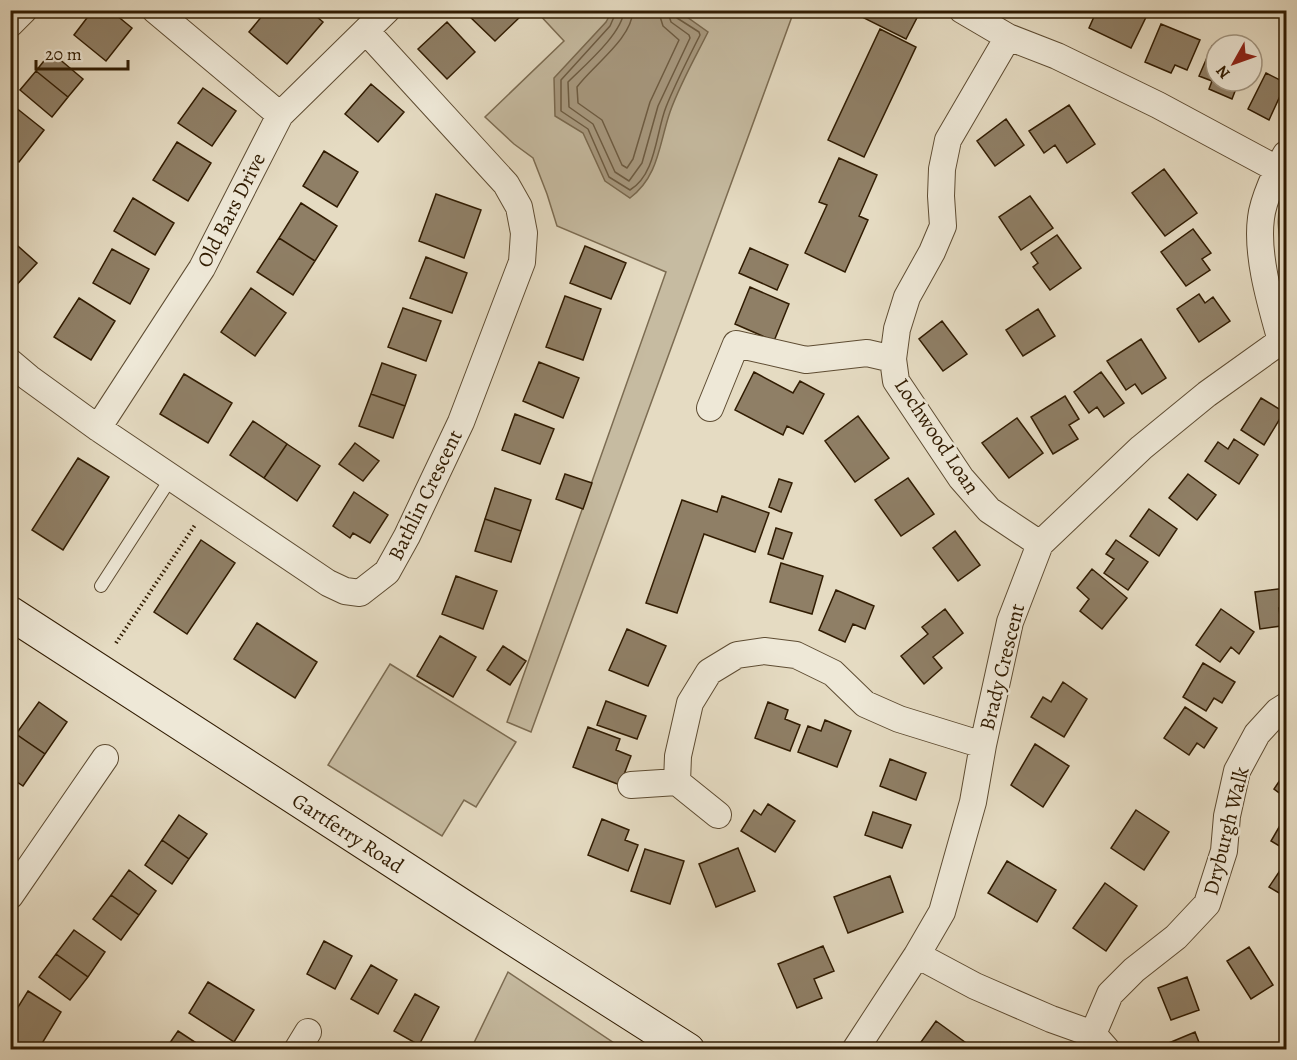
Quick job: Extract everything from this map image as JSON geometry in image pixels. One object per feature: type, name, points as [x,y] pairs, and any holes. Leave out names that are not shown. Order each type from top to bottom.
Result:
[{"type":"street","points":[[10,24],[24,10]]},
{"type":"street","points":[[155,10],[280,115]]},
{"type":"street","name":"Old Bars Drive","points":[[98,428],[202,268],[280,115],[387,10]]},
{"type":"street","points":[[962,10],[1008,37],[1057,56],[1282,162],[1261,217],[1261,248],[1273,311],[1284,341]]},
{"type":"street","name":"Bathlin Crescent","points":[[10,362],[98,428],[328,583],[345,591],[360,593],[387,572],[407,536],[461,422],[522,262],[524,233],[519,207],[506,184],[366,31]]},
{"type":"street","name":"Lochwood Loan","points":[[1008,37],[948,140],[942,169],[943,226],[932,252],[907,297],[897,329],[893,359],[896,381],[961,478],[988,510],[1040,544]]},
{"type":"street","name":"Brady Crescent","points":[[855,1050],[942,912],[973,802],[1010,622],[1040,544],[1141,448],[1207,394],[1284,341]]},
{"type":"street","points":[[710,408],[736,345],[806,360],[867,353],[893,359]]},
{"type":"street","name":"Gartferry Road","points":[[10,613],[688,1050]]},
{"type":"street","points":[[677,782],[678,756],[690,703],[709,672],[737,655],[764,651],[796,655],[833,673],[865,704],[899,719],[983,745]]},
{"type":"street","name":"Dryburgh Walk","points":[[1100,1042],[1110,994],[1134,970],[1176,937],[1207,904],[1224,851],[1227,816],[1237,771],[1257,734],[1278,711],[1287,706]]},
{"type":"street","points":[[10,896],[105,758]]},
{"type":"street","points":[[632,785],[677,782],[718,815]]},
{"type":"street","points":[[917,955],[975,986],[1100,1042]]},
{"type":"lane","points":[[101,586],[171,478]]},
{"type":"path","points":[[98,671],[209,504]]},
{"type":"shaded area","points":[[536,11],[794,11],[531,732],[507,722],[666,272],[557,226],[533,158],[485,117],[564,41]]},
{"type":"shaded area","points":[[1286,191],[1286,273],[1278,221],[1279,210]]},
{"type":"shaded area","points":[[390,664],[516,742],[476,807],[464,800],[442,836],[328,765]]},
{"type":"shaded area","points":[[508,972],[623,1049],[471,1049]]},
{"type":"water","points":[[612,11],[675,11],[708,32],[674,102],[652,170],[640,189],[630,198],[605,181],[583,133],[555,116],[554,78],[606,22]]},
{"type":"building","points":[[93,10],[110,10],[132,28],[106,61],[74,35]]},
{"type":"building","points":[[267,10],[309,10],[323,22],[287,64],[249,32]]},
{"type":"building","points":[[466,10],[516,10],[521,16],[495,41],[465,12]]},
{"type":"building","points":[[858,10],[921,10],[906,39],[856,14]]},
{"type":"building","points":[[1097,10],[1149,11],[1131,48],[1089,28]]},
{"type":"building","points":[[447,22],[475,52],[447,79],[418,49]]},
{"type":"building","points":[[1161,24],[1200,40],[1187,70],[1175,65],[1171,73],[1145,62]]},
{"type":"building","points":[[880,29],[916,47],[864,157],[828,140]]},
{"type":"building","points":[[51,52],[83,79],[68,97],[36,71]]},
{"type":"building","points":[[1204,64],[1204,78],[1199,76]]},
{"type":"building","points":[[36,71],[68,97],[52,117],[20,90]]},
{"type":"building","points":[[1266,73],[1286,83],[1269,120],[1248,109],[1256,93],[1264,93]]},
{"type":"building","points":[[371,84],[404,112],[378,142],[345,114]]},
{"type":"building","points":[[203,88],[236,111],[212,146],[178,123]]},
{"type":"building","points":[[1218,93],[1234,93],[1232,99]]},
{"type":"building","points":[[10,103],[44,130],[19,162],[10,155]]},
{"type":"building","points":[[1069,105],[1095,144],[1067,163],[1055,145],[1044,153],[1029,131]]},
{"type":"building","points":[[1006,119],[1024,145],[995,166],[977,141]]},
{"type":"building","points":[[177,142],[211,163],[188,201],[153,180]]},
{"type":"building","points":[[324,151],[358,172],[337,207],[303,186]]},
{"type":"building","points":[[839,158],[877,175],[859,216],[868,220],[845,272],[805,253],[827,205],[819,202]]},
{"type":"building","points":[[1164,169],[1197,213],[1165,236],[1132,193]]},
{"type":"building","points":[[436,194],[481,210],[464,258],[419,241]]},
{"type":"building","points":[[1030,196],[1053,228],[1021,250],[999,217]]},
{"type":"building","points":[[133,198],[174,223],[155,255],[114,231]]},
{"type":"building","points":[[301,203],[337,226],[315,261],[279,238]]},
{"type":"building","points":[[1193,229],[1211,253],[1202,259],[1210,270],[1186,286],[1161,252]]},
{"type":"building","points":[[1057,235],[1081,268],[1050,290],[1033,267],[1038,263],[1031,253]]},
{"type":"building","points":[[279,238],[315,261],[293,295],[257,272]]},
{"type":"building","points":[[10,239],[37,263],[10,292]]},
{"type":"building","points":[[585,246],[626,263],[611,299],[570,283]]},
{"type":"building","points":[[750,248],[788,265],[777,290],[739,273]]},
{"type":"building","points":[[112,249],[149,269],[130,304],[93,283]]},
{"type":"building","points":[[426,257],[467,273],[452,313],[410,298]]},
{"type":"building","points":[[750,287],[789,304],[774,341],[735,324]]},
{"type":"building","points":[[251,288],[286,313],[255,356],[221,332]]},
{"type":"building","points":[[1199,294],[1205,303],[1213,297],[1230,321],[1199,342],[1177,309]]},
{"type":"building","points":[[565,296],[601,309],[583,360],[546,347]]},
{"type":"building","points":[[79,298],[115,321],[91,360],[54,337]]},
{"type":"building","points":[[403,308],[441,321],[426,361],[388,347]]},
{"type":"building","points":[[1038,309],[1055,336],[1023,356],[1006,330]]},
{"type":"building","points":[[942,321],[967,354],[943,371],[919,339]]},
{"type":"building","points":[[1141,339],[1166,378],[1142,394],[1135,384],[1126,390],[1107,361]]},
{"type":"building","points":[[539,362],[579,378],[563,418],[523,401]]},
{"type":"building","points":[[382,363],[416,375],[405,406],[371,394]]},
{"type":"building","points":[[754,372],[793,393],[800,381],[824,394],[803,434],[787,426],[783,435],[735,410]]},
{"type":"building","points":[[1101,372],[1124,403],[1104,417],[1097,407],[1089,413],[1074,392]]},
{"type":"building","points":[[184,374],[232,403],[208,443],[160,414]]},
{"type":"building","points":[[371,394],[405,406],[393,438],[359,426]]},
{"type":"building","points":[[1065,396],[1079,419],[1069,425],[1078,439],[1053,454],[1031,417]]},
{"type":"building","points":[[1261,398],[1284,412],[1264,445],[1241,430]]},
{"type":"building","points":[[515,414],[554,429],[540,464],[502,450]]},
{"type":"building","points":[[858,416],[889,458],[855,482],[825,441]]},
{"type":"building","points":[[1017,418],[1043,453],[1009,478],[982,443]]},
{"type":"building","points":[[253,421],[287,444],[264,478],[230,455]]},
{"type":"building","points":[[1234,439],[1258,455],[1239,484],[1205,461],[1218,442],[1228,449]]},
{"type":"building","points":[[355,443],[379,461],[363,481],[339,464]]},
{"type":"building","points":[[287,444],[320,466],[297,501],[264,478]]},
{"type":"building","points":[[78,458],[109,477],[63,550],[32,530]]},
{"type":"building","points":[[565,474],[592,483],[583,509],[556,499]]},
{"type":"building","points":[[1188,474],[1216,495],[1197,520],[1169,498]]},
{"type":"building","points":[[908,478],[934,514],[901,536],[875,500]]},
{"type":"building","points":[[779,479],[792,483],[781,512],[769,507]]},
{"type":"building","points":[[495,488],[531,500],[521,531],[485,519]]},
{"type":"building","points":[[354,492],[388,515],[370,543],[353,533],[350,538],[333,526]]},
{"type":"building","points":[[722,496],[769,513],[755,552],[704,534],[677,613],[646,603],[682,500],[717,512]]},
{"type":"building","points":[[1149,509],[1177,529],[1159,556],[1130,536]]},
{"type":"building","points":[[485,519],[521,531],[511,562],[475,551]]},
{"type":"building","points":[[776,528],[792,533],[783,559],[768,554]]},
{"type":"building","points":[[955,531],[980,565],[958,581],[933,548]]},
{"type":"building","points":[[201,540],[235,563],[187,634],[154,612]]},
{"type":"building","points":[[1116,540],[1148,562],[1128,590],[1104,573],[1114,559],[1106,554]]},
{"type":"building","points":[[781,563],[823,576],[812,614],[770,602]]},
{"type":"building","points":[[1092,569],[1127,598],[1102,629],[1080,611],[1089,599],[1077,588]]},
{"type":"building","points":[[456,576],[497,591],[483,629],[442,614]]},
{"type":"building","points":[[1286,588],[1286,608],[1279,608],[1281,626],[1260,629],[1255,592]]},
{"type":"building","points":[[836,590],[874,606],[865,629],[853,624],[845,642],[819,630]]},
{"type":"building","points":[[945,609],[963,633],[933,657],[942,668],[924,684],[901,656],[928,634],[922,627]]},
{"type":"building","points":[[1221,609],[1254,632],[1239,654],[1231,647],[1220,662],[1196,645]]},
{"type":"building","points":[[257,623],[317,662],[295,698],[234,659]]},
{"type":"building","points":[[627,629],[666,646],[648,686],[609,670]]},
{"type":"building","points":[[440,636],[476,657],[453,697],[417,676]]},
{"type":"building","points":[[503,646],[526,661],[510,685],[487,670]]},
{"type":"building","points":[[1203,663],[1235,682],[1222,703],[1214,698],[1206,711],[1183,697]]},
{"type":"building","points":[[1063,682],[1087,699],[1064,737],[1031,717],[1043,697],[1051,702]]},
{"type":"building","points":[[606,701],[646,716],[637,739],[597,725]]},
{"type":"building","points":[[39,702],[67,722],[45,754],[16,734]]},
{"type":"building","points":[[768,702],[788,710],[785,719],[800,725],[790,751],[755,738]]},
{"type":"building","points":[[1185,707],[1217,728],[1204,748],[1197,743],[1189,755],[1164,738]]},
{"type":"building","points":[[825,720],[851,731],[837,767],[798,752],[808,726],[821,731]]},
{"type":"building","points":[[588,727],[620,739],[616,750],[631,756],[620,785],[573,767]]},
{"type":"building","points":[[16,734],[45,754],[23,786],[10,777],[10,742]]},
{"type":"building","points":[[1035,744],[1069,766],[1043,807],[1011,785]]},
{"type":"building","points":[[890,759],[926,773],[916,800],[880,786]]},
{"type":"building","points":[[1286,771],[1286,798],[1274,789]]},
{"type":"building","points":[[768,804],[795,821],[775,852],[741,831],[754,810],[761,815]]},
{"type":"building","points":[[1136,810],[1169,832],[1144,870],[1111,848]]},
{"type":"building","points":[[873,812],[911,825],[902,848],[865,835]]},
{"type":"building","points":[[179,815],[207,834],[189,859],[162,840]]},
{"type":"building","points":[[602,819],[629,830],[625,840],[638,845],[628,871],[588,855]]},
{"type":"building","points":[[1282,822],[1286,824],[1286,850],[1271,841]]},
{"type":"building","points":[[162,840],[189,859],[172,884],[145,865]]},
{"type":"building","points":[[738,848],[755,891],[716,907],[699,864]]},
{"type":"building","points":[[645,849],[684,861],[670,904],[631,891]]},
{"type":"building","points":[[1007,861],[1056,890],[1037,922],[988,893]]},
{"type":"building","points":[[1283,866],[1286,868],[1286,897],[1269,887]]},
{"type":"building","points":[[129,870],[156,891],[139,915],[111,895]]},
{"type":"building","points":[[890,876],[903,912],[848,933],[834,897]]},
{"type":"building","points":[[1105,883],[1137,906],[1106,951],[1073,928]]},
{"type":"building","points":[[111,895],[139,915],[121,940],[93,919]]},
{"type":"building","points":[[1286,897],[1286,907],[1281,904]]},
{"type":"building","points":[[74,930],[105,952],[88,977],[56,954]]},
{"type":"building","points":[[324,941],[352,956],[335,989],[307,974]]},
{"type":"building","points":[[823,946],[834,971],[814,979],[822,998],[797,1008],[778,964]]},
{"type":"building","points":[[1249,947],[1273,985],[1251,999],[1227,961]]},
{"type":"building","points":[[56,954],[88,977],[70,1000],[39,977]]},
{"type":"building","points":[[371,965],[397,980],[378,1014],[351,999]]},
{"type":"building","points":[[1187,977],[1199,1010],[1171,1020],[1158,988]]},
{"type":"building","points":[[208,982],[254,1010],[234,1042],[189,1013]]},
{"type":"building","points":[[28,991],[61,1012],[38,1050],[11,1050],[10,1020]]},
{"type":"building","points":[[415,994],[439,1007],[419,1045],[394,1031]]},
{"type":"building","points":[[936,1021],[973,1048],[972,1050],[916,1049]]},
{"type":"building","points":[[178,1031],[207,1050],[165,1050]]},
{"type":"building","points":[[1195,1032],[1202,1050],[1166,1050],[1164,1045]]}]
